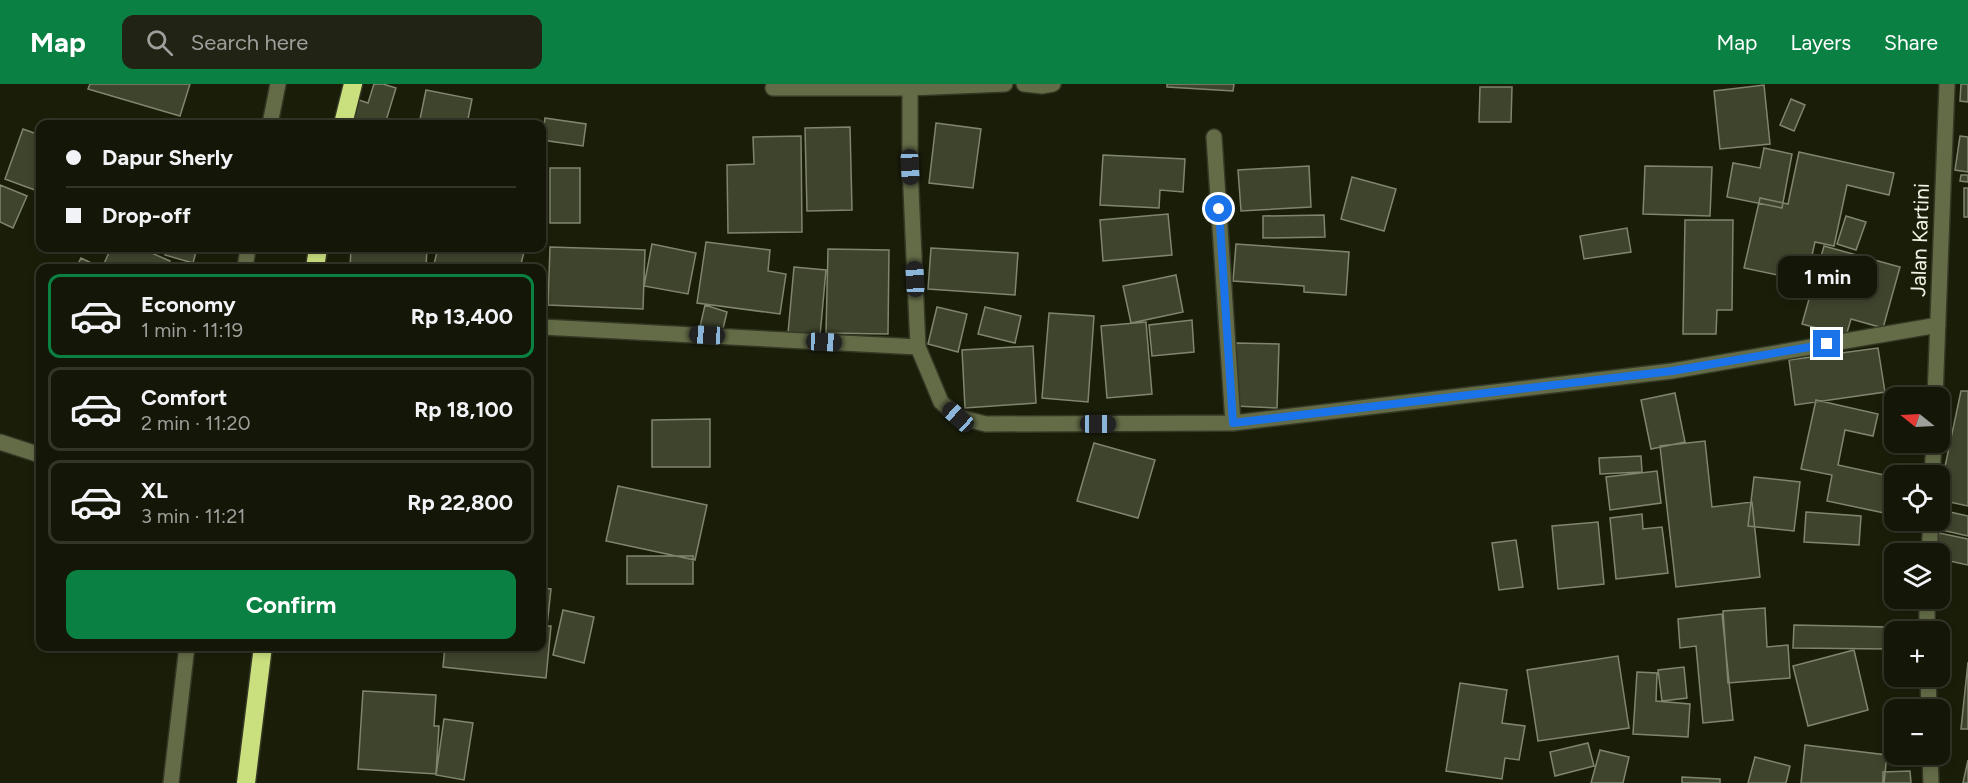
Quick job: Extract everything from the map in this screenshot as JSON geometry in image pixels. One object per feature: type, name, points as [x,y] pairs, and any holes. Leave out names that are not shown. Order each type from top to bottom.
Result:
[{"type":"highway","points":[[345,120],[353,84]]},
{"type":"highway","points":[[246,783],[262,651]]},
{"type":"street","points":[[271,120],[278,84]]},
{"type":"street","points":[[773,88],[910,88],[1005,84]]},
{"type":"street","points":[[1024,84],[1042,86],[1053,84]]},
{"type":"street","name":"Jalan Kartini","points":[[1935,387],[1947,84]]},
{"type":"street","points":[[910,88],[910,167],[918,347],[941,402],[958,417],[986,424],[1233,423],[1672,371],[1938,325]]},
{"type":"street","points":[[1214,137],[1233,423]]},
{"type":"street","points":[[546,327],[918,347]]},
{"type":"street","points":[[0,442],[36,454]]},
{"type":"street","points":[[171,783],[187,651]]},
{"type":"street","points":[[1930,765],[1930,783]]},
{"type":"building","points":[[90,84],[190,84],[180,116],[88,89]]},
{"type":"building","points":[[374,84],[396,88],[386,120],[352,120],[356,99],[368,103]]},
{"type":"building","points":[[1167,84],[1234,84],[1233,91],[1167,87]]},
{"type":"building","points":[[1961,84],[1968,84],[1968,102],[1960,101]]},
{"type":"building","points":[[1764,85],[1770,144],[1720,149],[1714,91]]},
{"type":"building","points":[[1480,87],[1512,87],[1511,122],[1479,122]]},
{"type":"building","points":[[426,90],[472,99],[468,120],[420,120]]},
{"type":"building","points":[[1791,99],[1805,105],[1794,131],[1780,125]]},
{"type":"building","points":[[545,118],[586,124],[583,146],[546,141]]},
{"type":"building","points":[[936,123],[981,129],[973,188],[929,183]]},
{"type":"building","points":[[850,127],[852,210],[807,211],[805,128]]},
{"type":"building","points":[[23,129],[36,134],[36,191],[5,179]]},
{"type":"building","points":[[801,136],[802,232],[728,233],[727,165],[754,164],[753,137]]},
{"type":"building","points":[[1960,136],[1968,137],[1968,172],[1955,170]]},
{"type":"building","points":[[1764,148],[1792,154],[1782,208],[1727,197],[1733,163],[1760,168]]},
{"type":"building","points":[[1799,152],[1894,173],[1889,195],[1847,185],[1834,246],[1815,242],[1806,281],[1744,268],[1760,198],[1788,204]]},
{"type":"building","points":[[1103,155],[1185,159],[1183,192],[1160,190],[1159,208],[1100,205]]},
{"type":"building","points":[[1309,166],[1311,207],[1241,211],[1238,170]]},
{"type":"building","points":[[1645,166],[1712,167],[1710,216],[1643,214]]},
{"type":"building","points":[[550,168],[580,168],[580,223],[550,223]]},
{"type":"building","points":[[1961,175],[1968,175],[1968,182],[1960,181]]},
{"type":"building","points":[[1352,177],[1396,189],[1384,231],[1341,219]]},
{"type":"building","points":[[0,185],[27,196],[13,228],[0,222]]},
{"type":"building","points":[[1964,188],[1968,188],[1968,217],[1964,217]]},
{"type":"building","points":[[1168,214],[1172,255],[1103,261],[1100,220]]},
{"type":"building","points":[[1324,215],[1325,237],[1263,238],[1263,216]]},
{"type":"building","points":[[1846,216],[1866,222],[1856,250],[1837,244]]},
{"type":"building","points":[[1685,220],[1733,220],[1732,310],[1717,310],[1716,334],[1683,334]]},
{"type":"building","points":[[1627,228],[1631,252],[1584,259],[1580,236]]},
{"type":"building","points":[[706,242],[770,250],[768,271],[786,274],[780,314],[697,303]]},
{"type":"building","points":[[652,244],[696,253],[688,294],[644,286]]},
{"type":"building","points":[[1236,244],[1349,252],[1346,295],[1304,292],[1304,286],[1233,281]]},
{"type":"building","points":[[1824,246],[1900,267],[1883,328],[1851,319],[1846,336],[1802,324]]},
{"type":"building","points":[[550,247],[645,250],[643,309],[548,305]]},
{"type":"building","points":[[931,248],[1018,253],[1015,295],[928,289]]},
{"type":"building","points":[[828,249],[889,250],[888,334],[826,333]]},
{"type":"building","points":[[109,252],[149,252],[170,261],[169,264],[104,264]]},
{"type":"building","points":[[166,252],[196,252],[193,263],[165,255]]},
{"type":"building","points":[[351,252],[427,252],[426,264],[350,264]]},
{"type":"building","points":[[437,252],[524,252],[521,264],[434,264]]},
{"type":"building","points":[[81,258],[94,264],[78,264]]},
{"type":"building","points":[[794,267],[826,270],[820,336],[788,333]]},
{"type":"building","points":[[1176,275],[1183,312],[1131,323],[1123,286]]},
{"type":"building","points":[[705,305],[727,312],[722,333],[700,327]]},
{"type":"building","points":[[937,307],[967,314],[958,352],[928,344]]},
{"type":"building","points":[[985,307],[1021,316],[1015,343],[978,334]]},
{"type":"building","points":[[1049,313],[1094,316],[1088,402],[1042,398]]},
{"type":"building","points":[[1192,320],[1194,352],[1152,356],[1149,325]]},
{"type":"building","points":[[1146,322],[1152,394],[1107,398],[1101,326]]},
{"type":"building","points":[[1236,343],[1279,344],[1277,408],[1235,406]]},
{"type":"building","points":[[1033,346],[1036,403],[965,408],[962,350]]},
{"type":"building","points":[[1878,348],[1884,392],[1795,405],[1789,360]]},
{"type":"building","points":[[1961,391],[1968,391],[1968,506],[1950,502],[1950,465],[1945,465],[1948,453],[1950,453]]},
{"type":"building","points":[[1675,393],[1685,442],[1651,449],[1641,400]]},
{"type":"building","points":[[1816,400],[1878,414],[1873,436],[1845,430],[1838,465],[1884,475],[1884,513],[1827,501],[1832,475],[1801,469]]},
{"type":"building","points":[[710,419],[710,467],[652,467],[652,420]]},
{"type":"building","points":[[1705,441],[1712,507],[1752,502],[1760,577],[1676,587],[1660,446]]},
{"type":"building","points":[[1094,443],[1155,460],[1138,518],[1077,501]]},
{"type":"building","points":[[1641,456],[1642,472],[1600,474],[1599,458]]},
{"type":"building","points":[[1657,471],[1661,503],[1610,510],[1606,477]]},
{"type":"building","points":[[1754,477],[1800,482],[1794,531],[1748,526]]},
{"type":"building","points":[[618,486],[707,505],[695,560],[606,541]]},
{"type":"building","points":[[1806,512],[1861,516],[1859,545],[1804,542]]},
{"type":"building","points":[[1950,512],[1968,516],[1968,536],[1946,531],[1950,531]]},
{"type":"building","points":[[1642,514],[1643,529],[1662,527],[1668,573],[1616,579],[1610,518]]},
{"type":"building","points":[[1598,522],[1604,584],[1558,589],[1552,526]]},
{"type":"building","points":[[1939,533],[1968,539],[1968,565],[1950,561],[1950,543],[1937,543]]},
{"type":"building","points":[[1516,540],[1523,587],[1499,590],[1492,543]]},
{"type":"building","points":[[627,556],[693,556],[693,584],[627,584]]},
{"type":"building","points":[[546,588],[551,589],[547,626],[551,626],[546,678],[443,667],[445,651],[546,651]]},
{"type":"building","points":[[1765,608],[1767,647],[1788,645],[1790,678],[1728,683],[1723,611]]},
{"type":"building","points":[[563,610],[594,617],[584,663],[553,655]]},
{"type":"building","points":[[1722,614],[1733,720],[1703,723],[1696,646],[1680,648],[1678,619]]},
{"type":"building","points":[[1794,625],[1884,627],[1884,649],[1793,648]]},
{"type":"building","points":[[1854,650],[1868,710],[1808,726],[1793,666]]},
{"type":"building","points":[[1618,656],[1629,728],[1538,741],[1527,670]]},
{"type":"building","points":[[1968,662],[1968,729],[1961,729]]},
{"type":"building","points":[[1684,667],[1687,698],[1662,701],[1658,670]]},
{"type":"building","points":[[1637,672],[1657,673],[1656,701],[1690,704],[1688,737],[1633,734]]},
{"type":"building","points":[[1460,683],[1507,690],[1502,723],[1525,726],[1519,760],[1505,758],[1502,779],[1446,771]]},
{"type":"building","points":[[363,691],[436,695],[434,726],[439,726],[436,774],[358,769]]},
{"type":"building","points":[[444,719],[473,723],[464,780],[436,775]]},
{"type":"building","points":[[1588,743],[1594,766],[1555,776],[1550,752]]},
{"type":"building","points":[[1805,745],[1884,755],[1884,765],[1886,765],[1884,783],[1801,783]]},
{"type":"building","points":[[1600,750],[1629,757],[1623,783],[1591,783]]},
{"type":"building","points":[[1755,757],[1790,766],[1786,783],[1748,783]]},
{"type":"building","points":[[1968,760],[1968,783],[1963,783]]},
{"type":"building","points":[[1910,771],[1911,783],[1883,783],[1883,772]]},
{"type":"building","points":[[1682,777],[1720,779],[1720,783],[1682,783]]},
{"type":"route","points":[[1219,209],[1233,423],[1672,371],[1827,344]]}]
